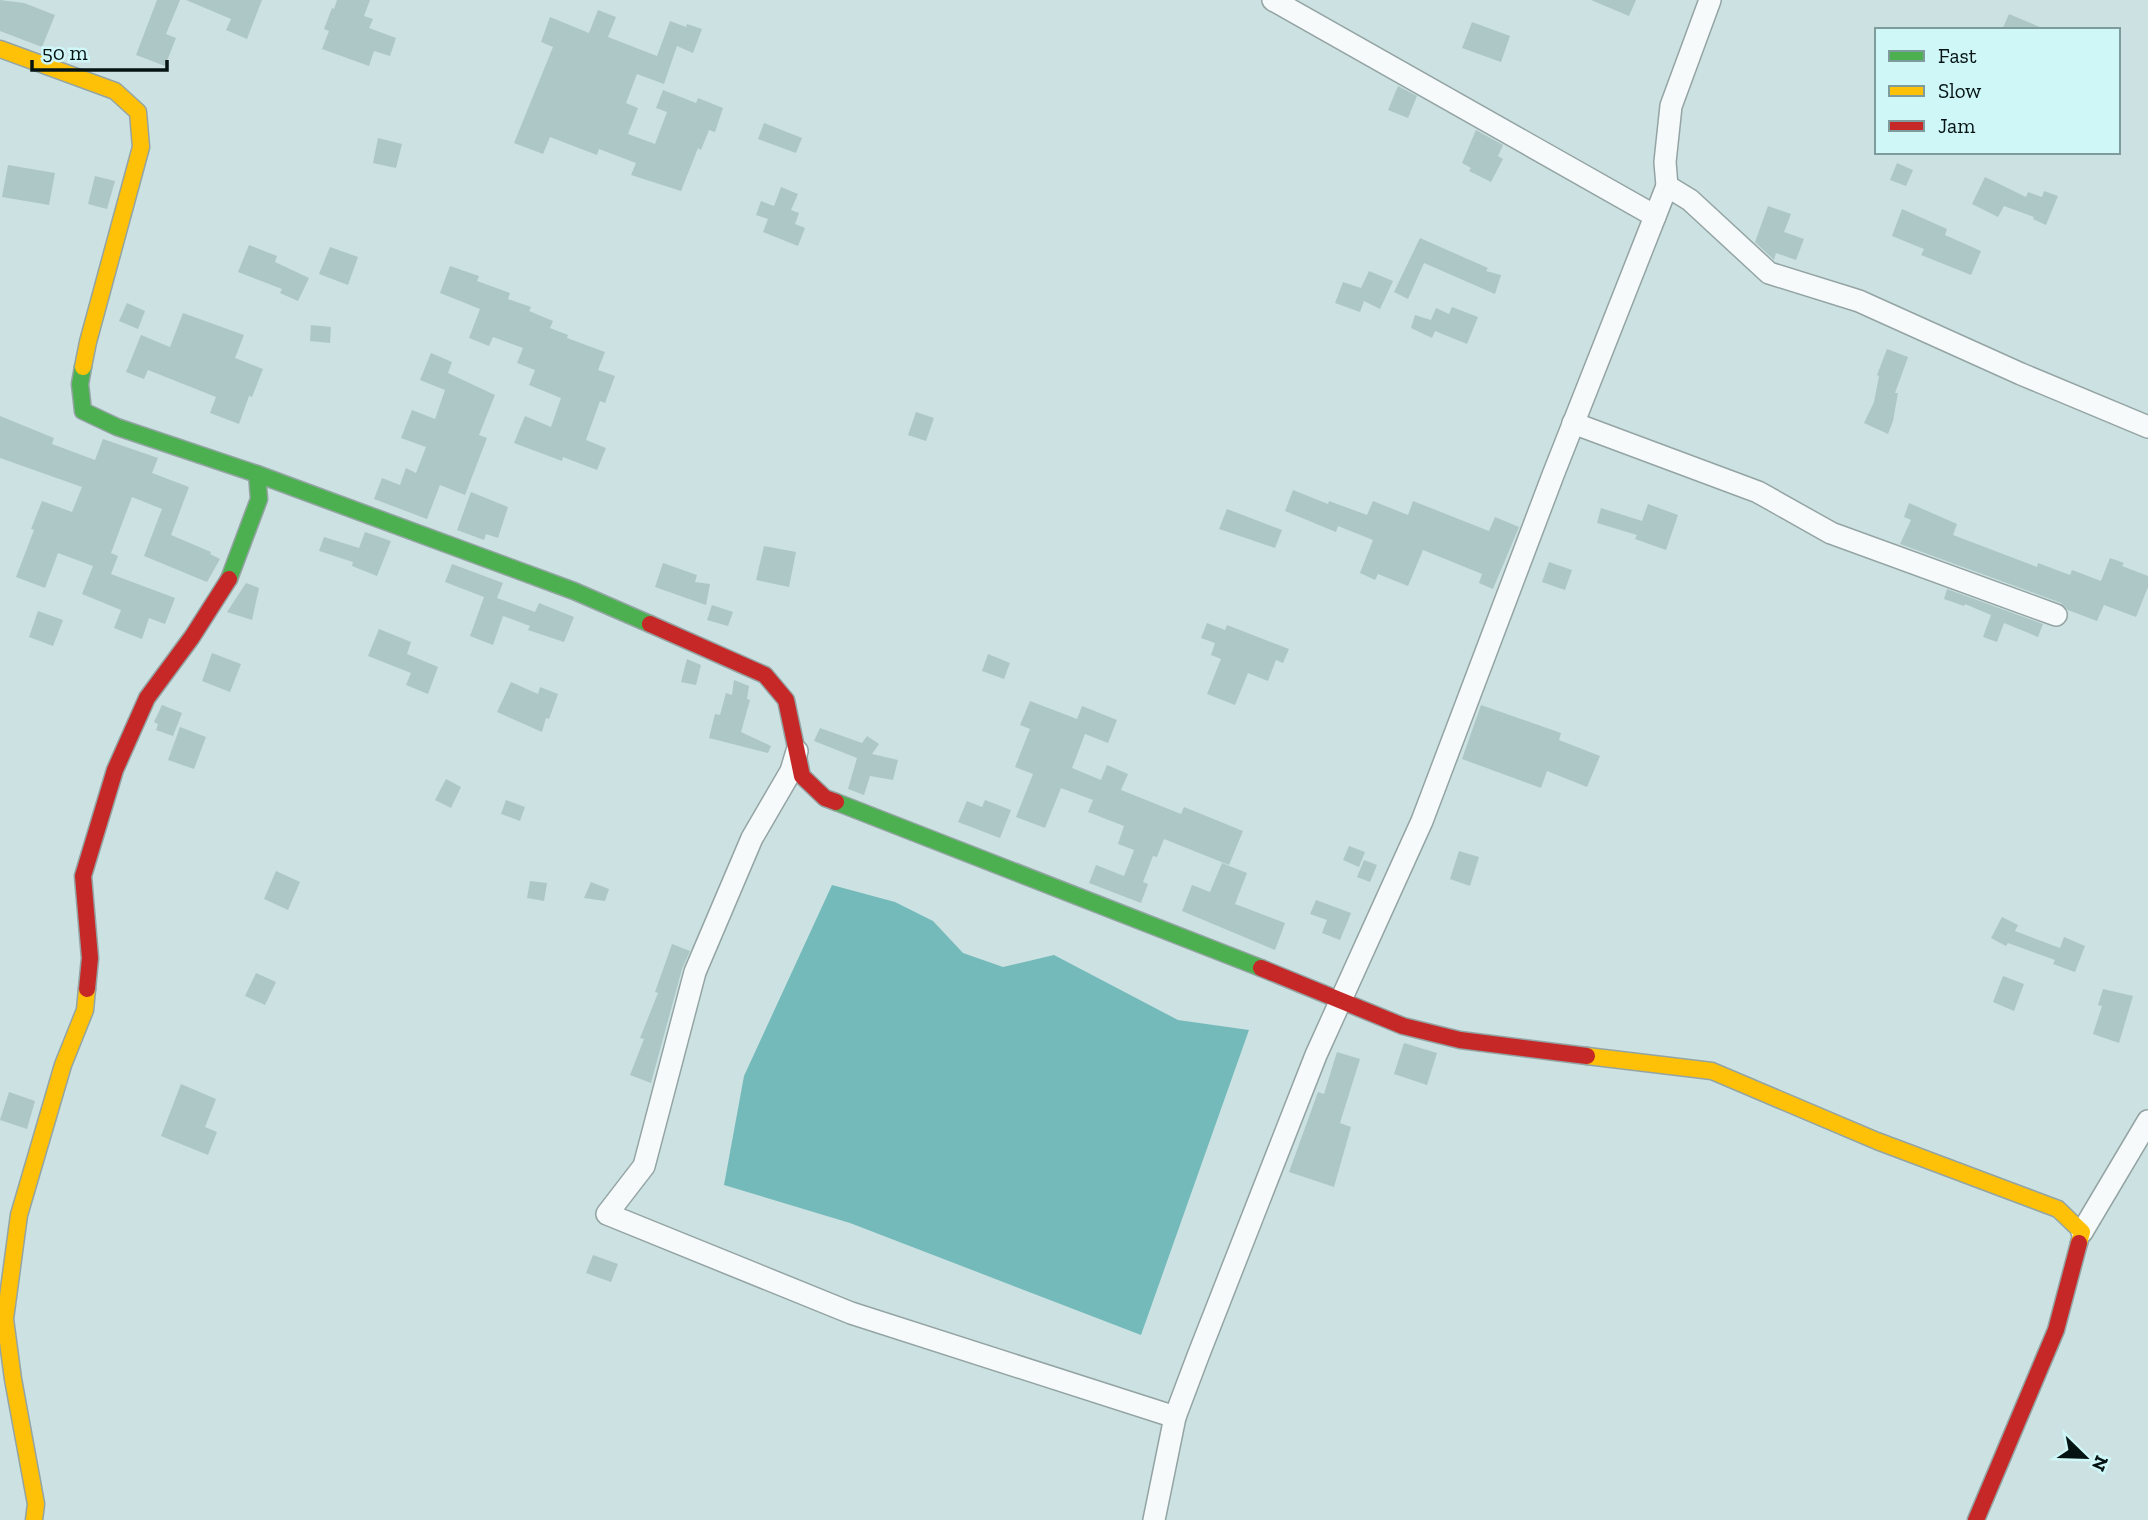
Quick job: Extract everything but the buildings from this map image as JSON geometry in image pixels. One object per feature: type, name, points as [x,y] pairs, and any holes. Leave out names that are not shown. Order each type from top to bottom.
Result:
[{"type":"street","points":[[1273,0],[1655,216]]},
{"type":"street","points":[[1154,1520],[1175,1417],[1316,1055],[1422,821],[1573,423],[1667,186],[1665,162],[1671,106],[1710,0]]},
{"type":"street","points":[[0,48],[115,91],[138,112],[141,147],[88,342],[80,384],[83,411],[117,427],[257,474],[574,591],[765,675],[786,700],[802,775],[825,798],[1341,999],[1403,1026],[1460,1040],[1712,1070],[1877,1141],[2058,1209],[2082,1232]]},
{"type":"street","points":[[1667,186],[1690,200],[1769,273],[1859,301],[2148,427]]},
{"type":"street","points":[[1573,423],[1758,492],[1831,533],[2056,615]]},
{"type":"street","points":[[34,1520],[36,1504],[5,1319],[19,1214],[63,1065],[85,1010],[90,958],[83,876],[115,771],[147,698],[192,637],[233,572],[259,499],[257,474]]},
{"type":"street","points":[[797,751],[790,771],[752,838],[695,972],[644,1166],[607,1214],[851,1312],[1175,1417]]},
{"type":"street","points":[[1976,1520],[2056,1331],[2082,1232],[2148,1121]]},
{"type":"water","points":[[832,885],[895,902],[933,921],[963,953],[1003,967],[1054,955],[1178,1020],[1249,1030],[1141,1335],[850,1223],[724,1185],[744,1076]]},
{"type":"traffic: fast","points":[[83,367],[80,384],[83,411],[117,427],[257,474],[259,499],[229,579]]},
{"type":"traffic: fast","points":[[257,474],[574,591],[650,624]]},
{"type":"traffic: fast","points":[[836,802],[1261,968]]},
{"type":"traffic: slow","points":[[0,49],[115,91],[138,112],[141,147],[83,367]]},
{"type":"traffic: slow","points":[[34,1520],[36,1504],[5,1319],[19,1215],[63,1065],[85,1010],[87,989]]},
{"type":"traffic: slow","points":[[1587,1056],[1712,1071],[1877,1141],[2058,1209],[2082,1232],[2079,1243]]},
{"type":"traffic: jam","points":[[87,989],[90,958],[83,876],[115,770],[147,698],[192,637],[229,579]]},
{"type":"traffic: jam","points":[[650,624],[765,675],[786,700],[802,776],[825,798],[836,802]]},
{"type":"traffic: jam","points":[[1261,968],[1403,1026],[1460,1040],[1587,1056]]},
{"type":"traffic: jam","points":[[1976,1520],[2056,1330],[2079,1243]]}]
